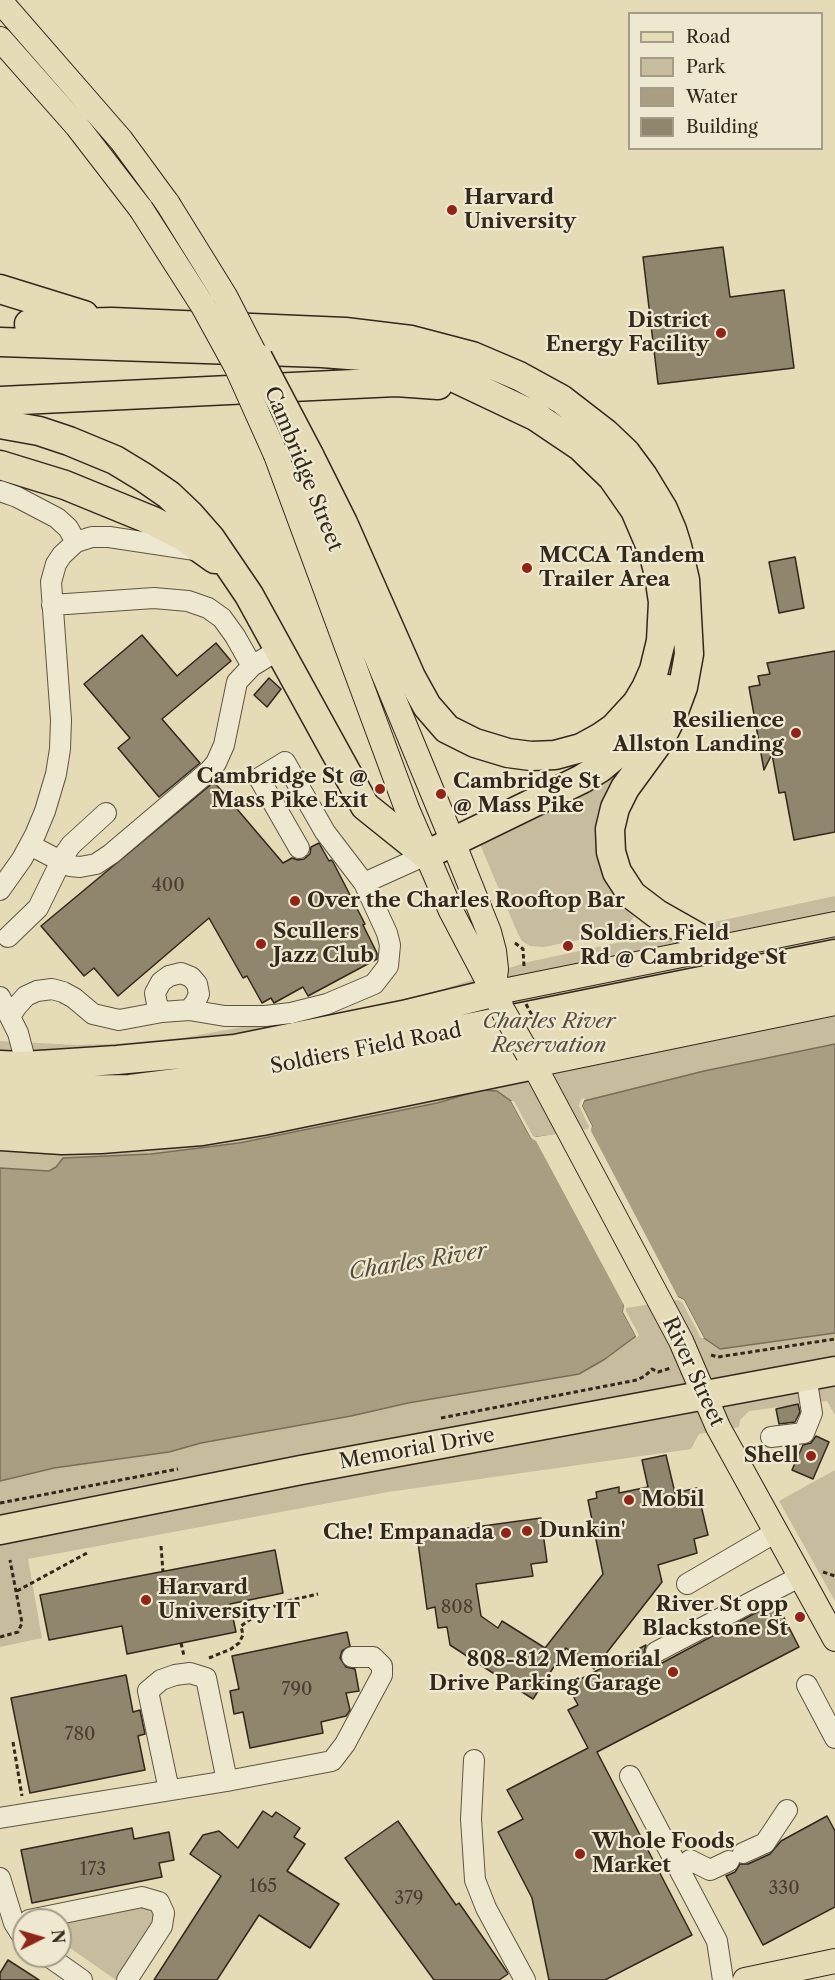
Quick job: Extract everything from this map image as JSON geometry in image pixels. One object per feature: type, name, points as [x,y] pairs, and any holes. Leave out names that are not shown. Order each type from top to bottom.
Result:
[{"type":"highway","points":[[0,289],[112,322]]},
{"type":"highway","points":[[0,323],[112,322],[345,332],[395,337],[456,351],[488,362],[561,399],[588,418],[613,440],[638,468],[663,509],[677,546],[685,580],[688,614],[689,654],[684,687],[660,740],[619,798],[611,818],[610,846],[617,872],[632,895],[657,914],[717,948]]},
{"type":"highway","points":[[0,342],[368,356],[438,370],[526,411],[556,429],[582,447],[607,471],[625,493],[645,530],[659,575],[663,602],[661,640],[654,670],[646,688],[630,711],[614,728],[576,750],[539,756],[508,753],[490,748],[461,737],[447,729],[436,718],[408,670],[346,531],[295,455],[258,358]]},
{"type":"highway","points":[[0,402],[137,393],[396,382],[421,383],[488,393]]},
{"type":"highway","points":[[0,424],[39,431],[115,460],[169,495],[190,515],[211,539],[238,577],[280,649],[365,806],[426,855],[582,779],[623,749],[650,719],[664,698],[674,673],[688,614]]},
{"type":"highway","points":[[0,465],[54,481],[168,528],[208,552],[238,577]]},
{"type":"highway","name":"Soldiers Field Road","points":[[0,1087],[62,1090],[130,1089],[230,1076],[835,954]]},
{"type":"highway","name":"Soldiers Field Road","points":[[0,1111],[49,1114],[117,1113],[219,1102],[835,979]]},
{"type":"highway","points":[[11,1066],[159,1057],[235,1049],[403,1016],[498,1001]]},
{"type":"highway","points":[[0,1136],[62,1140],[202,1131],[273,1119],[531,1060]]},
{"type":"highway","name":"Memorial Drive","points":[[0,1530],[301,1470],[835,1371]]},
{"type":"main road","points":[[0,1],[116,134],[168,204],[209,268],[258,358]]},
{"type":"main road","name":"Cambridge Street","points":[[0,39],[77,126],[141,209],[203,306],[237,368],[295,455],[364,629],[453,842],[494,951],[498,1001]]},
{"type":"main road","name":"Cambridge Street","points":[[295,455],[407,809],[426,855],[451,911],[498,1001],[623,1231]]},
{"type":"main road","points":[[498,1001],[717,948],[835,924]]},
{"type":"main road","points":[[531,1060],[835,1003]]},
{"type":"main road","name":"River Street","points":[[623,1231],[681,1341],[718,1427],[835,1639]]},
{"type":"main road","points":[[745,1980],[821,1968]]},
{"type":"street","points":[[0,491],[17,497],[57,518],[68,528],[76,542]]},
{"type":"street","points":[[0,890],[30,845],[49,800],[60,749],[60,687],[51,582],[56,564],[76,542],[92,537],[109,537],[208,552]]},
{"type":"street","points":[[52,605],[154,598],[177,599],[198,604],[222,618],[252,666]]},
{"type":"street","points":[[30,845],[61,862],[80,867],[102,860],[216,763],[224,745],[237,682],[252,666],[280,649]]},
{"type":"street","points":[[10,1016],[26,996],[52,989],[63,992],[93,1014],[106,1019],[119,1020],[162,1012],[189,1010],[225,1016],[265,1016],[291,1013],[327,1004],[374,984],[388,966],[390,945],[382,922],[364,883],[325,832],[285,762],[259,778],[299,848]]},
{"type":"street","points":[[8,937],[38,908],[61,862],[74,842],[106,813]]},
{"type":"street","points":[[364,883],[426,855]]},
{"type":"street","points":[[162,1012],[157,1004],[155,993],[161,982],[169,976],[181,973],[191,977],[197,984],[199,994],[189,1010]]},
{"type":"street","points":[[0,997],[21,1044],[11,1066]]},
{"type":"street","points":[[771,1437],[804,1432],[813,1413],[806,1376]]},
{"type":"street","points":[[687,1584],[776,1532]]},
{"type":"street","points":[[656,1652],[801,1576]]},
{"type":"street","points":[[0,1818],[227,1781],[332,1761],[345,1744],[382,1675],[382,1666],[373,1657],[352,1657]]},
{"type":"street","points":[[169,1790],[148,1691],[161,1680],[175,1675],[190,1673],[206,1678],[227,1781]]},
{"type":"street","points":[[807,1685],[835,1738]]},
{"type":"street","points":[[474,1760],[471,1819],[475,1880],[486,1908],[525,1980]]},
{"type":"street","points":[[630,1776],[717,1941],[723,1980]]},
{"type":"street","points":[[690,1860],[710,1870],[765,1843],[787,1810]]},
{"type":"street","points":[[0,1878],[12,1910]]},
{"type":"street","points":[[72,1913],[142,1897],[159,1902],[164,1913],[162,1926],[127,1980]]},
{"type":"street","points":[[65,1968],[82,1980]]},
{"type":"path","points":[[710,1354],[718,1357],[835,1339]]},
{"type":"path","points":[[161,1546],[163,1572]]},
{"type":"path","points":[[16,1591],[87,1553]]},
{"type":"path","points":[[0,1637],[12,1635],[21,1628],[22,1623],[10,1560]]},
{"type":"path","points":[[213,1663],[204,1660],[231,1649],[239,1643],[243,1635],[241,1626],[261,1612],[287,1601],[318,1594]]},
{"type":"path","points":[[181,1643],[183,1661]]},
{"type":"path","points":[[13,1742],[23,1800]]},
{"type":"green space","points":[[612,778],[617,779],[597,815],[595,835],[597,855],[604,878],[616,899],[634,917],[623,931],[544,947],[530,946],[522,941],[518,934],[479,842]]},
{"type":"green space","name":"Charles River Reservation","points":[[835,896],[835,1044],[704,1071],[584,1101],[592,1126],[591,1131],[536,1140],[481,1090],[437,1103],[239,1143],[151,1154],[63,1158],[56,1167],[49,1171],[0,1168],[0,1041],[77,1045],[114,1044],[182,1038],[248,1026],[279,1028],[409,1000],[528,962]]},
{"type":"green space","points":[[678,1297],[720,1349],[835,1333],[835,1415],[827,1401],[749,1411],[740,1420],[739,1427],[699,1434],[691,1449],[388,1492],[28,1559],[42,1638],[0,1647],[0,1481],[54,1468],[169,1452],[201,1443],[351,1416],[408,1403],[579,1374],[605,1359],[636,1336],[623,1312],[624,1305]]},
{"type":"green space","points":[[835,1470],[835,1601],[779,1501]]},
{"type":"green space","points":[[150,1904],[158,1917],[116,1980],[72,1949],[72,1920]]},
{"type":"water","name":"Charles River","points":[[835,1044],[835,1333],[720,1349],[704,1338],[684,1300],[678,1297],[624,1305],[623,1312],[636,1336],[605,1359],[579,1374],[408,1403],[351,1416],[201,1443],[169,1452],[54,1468],[0,1481],[0,1168],[49,1171],[56,1167],[63,1158],[151,1154],[239,1143],[437,1103],[481,1090],[497,1091],[511,1101],[531,1138],[590,1131],[592,1126],[582,1106],[584,1101],[704,1071]]},
{"type":"pier","points":[[585,1098],[582,1106],[592,1126],[591,1131],[678,1297],[684,1300],[704,1338],[701,1338],[682,1302],[678,1300],[626,1308],[639,1335],[637,1338],[623,1312],[624,1305],[536,1141],[531,1138],[511,1101],[514,1101],[533,1136],[536,1137],[588,1129],[589,1126],[579,1106],[581,1099]]},
{"type":"building","name":"District Energy Facility","points":[[723,247],[730,297],[784,290],[794,368],[658,384],[643,257]]},
{"type":"building","points":[[795,557],[804,608],[779,613],[769,562]]},
{"type":"building","points":[[142,635],[177,676],[216,643],[231,661],[162,719],[200,763],[159,797],[118,748],[130,738],[84,684]]},
{"type":"building","name":"Resilience Allston Landing","points":[[835,651],[835,832],[794,840],[785,792],[779,793],[772,754],[764,770],[749,687],[760,685],[758,676],[770,674],[767,663]]},
{"type":"building","points":[[269,678],[281,689],[267,707],[254,695]]},
{"type":"building","points":[[214,782],[283,863],[292,858],[304,859],[310,854],[311,847],[319,843],[329,861],[333,862],[365,924],[363,925],[377,953],[377,959],[308,996],[303,987],[274,1003],[271,998],[262,1003],[247,976],[243,978],[209,918],[118,996],[94,968],[84,976],[41,926]]},
{"type":"building","points":[[798,1404],[800,1412],[795,1422],[779,1424],[776,1409]]},
{"type":"building","name":"Shell","points":[[816,1436],[829,1442],[813,1479],[792,1470],[803,1445],[811,1443]]},
{"type":"building","points":[[666,1455],[675,1493],[697,1488],[708,1535],[694,1539],[697,1553],[658,1565],[662,1582],[594,1669],[566,1648],[533,1699],[450,1645],[447,1627],[438,1628],[435,1607],[427,1609],[417,1535],[541,1518],[547,1562],[531,1564],[533,1576],[476,1584],[481,1616],[498,1628],[502,1621],[545,1648],[603,1574],[588,1500],[597,1498],[596,1492],[619,1487],[619,1493],[648,1487],[642,1460]]},
{"type":"building","name":"Harvard University IT","points":[[275,1550],[283,1593],[230,1604],[236,1632],[127,1654],[122,1626],[49,1640],[40,1595]]},
{"type":"building","name":"Whole Foods Market","points":[[776,1602],[799,1647],[597,1752],[692,1935],[605,1980],[549,1980],[532,1898],[498,1832],[523,1819],[507,1790],[588,1748],[568,1710],[578,1705],[572,1694],[580,1690],[575,1682],[646,1645],[644,1652],[646,1658],[655,1664],[662,1663]]},
{"type":"building","points":[[347,1632],[350,1646],[342,1651],[340,1658],[346,1667],[355,1669],[359,1691],[346,1693],[350,1710],[346,1716],[321,1722],[323,1733],[250,1748],[243,1712],[234,1714],[230,1691],[239,1689],[232,1656]]},
{"type":"building","points":[[126,1675],[133,1712],[140,1710],[145,1734],[138,1736],[145,1770],[30,1793],[11,1698]]},
{"type":"building","points":[[263,1811],[272,1817],[276,1812],[300,1828],[294,1837],[305,1844],[287,1871],[339,1904],[310,1948],[259,1915],[217,1980],[154,1980],[221,1876],[190,1854],[203,1835],[219,1831],[238,1848]]},
{"type":"building","points":[[827,1816],[835,1831],[835,1907],[763,1945],[726,1876],[735,1872],[740,1864],[748,1864],[770,1854],[781,1841]]},
{"type":"building","points":[[398,1821],[456,1905],[459,1903],[508,1974],[499,1980],[434,1980],[345,1858]]},
{"type":"building","points":[[132,1828],[134,1839],[169,1832],[174,1860],[159,1863],[162,1877],[32,1903],[21,1850]]},
{"type":"building","points":[[8,1960],[12,1963],[12,1968],[20,1968],[39,1980],[0,1980],[0,1973]]},
{"type":"place","name":"Harvard University","points":[[452,210]]},
{"type":"place","name":"District Energy Facility","points":[[721,333]]},
{"type":"place","name":"MCCA Tandem Trailer Area","points":[[527,568]]},
{"type":"place","name":"Resilience Allston Landing","points":[[796,733]]},
{"type":"place","name":"Cambridge St @ Mass Pike Exit","points":[[380,789]]},
{"type":"place","name":"Cambridge St @ Mass Pike","points":[[441,794]]},
{"type":"place","name":"Over the Charles Rooftop Bar","points":[[295,901]]},
{"type":"place","name":"Scullers Jazz Club","points":[[261,944]]},
{"type":"place","name":"Soldiers Field Rd @ Cambridge St","points":[[568,946]]},
{"type":"place","name":"Shell","points":[[811,1456]]},
{"type":"place","name":"Mobil","points":[[629,1500]]},
{"type":"place","name":"Dunkin'","points":[[527,1531]]},
{"type":"place","name":"Che! Empanada","points":[[506,1533]]},
{"type":"place","name":"Harvard University IT","points":[[146,1600]]},
{"type":"place","name":"River St opp Blackstone St","points":[[800,1617]]},
{"type":"place","name":"808-812 Memorial Drive Parking Garage","points":[[673,1672]]},
{"type":"place","name":"Whole Foods Market","points":[[580,1854]]}]
